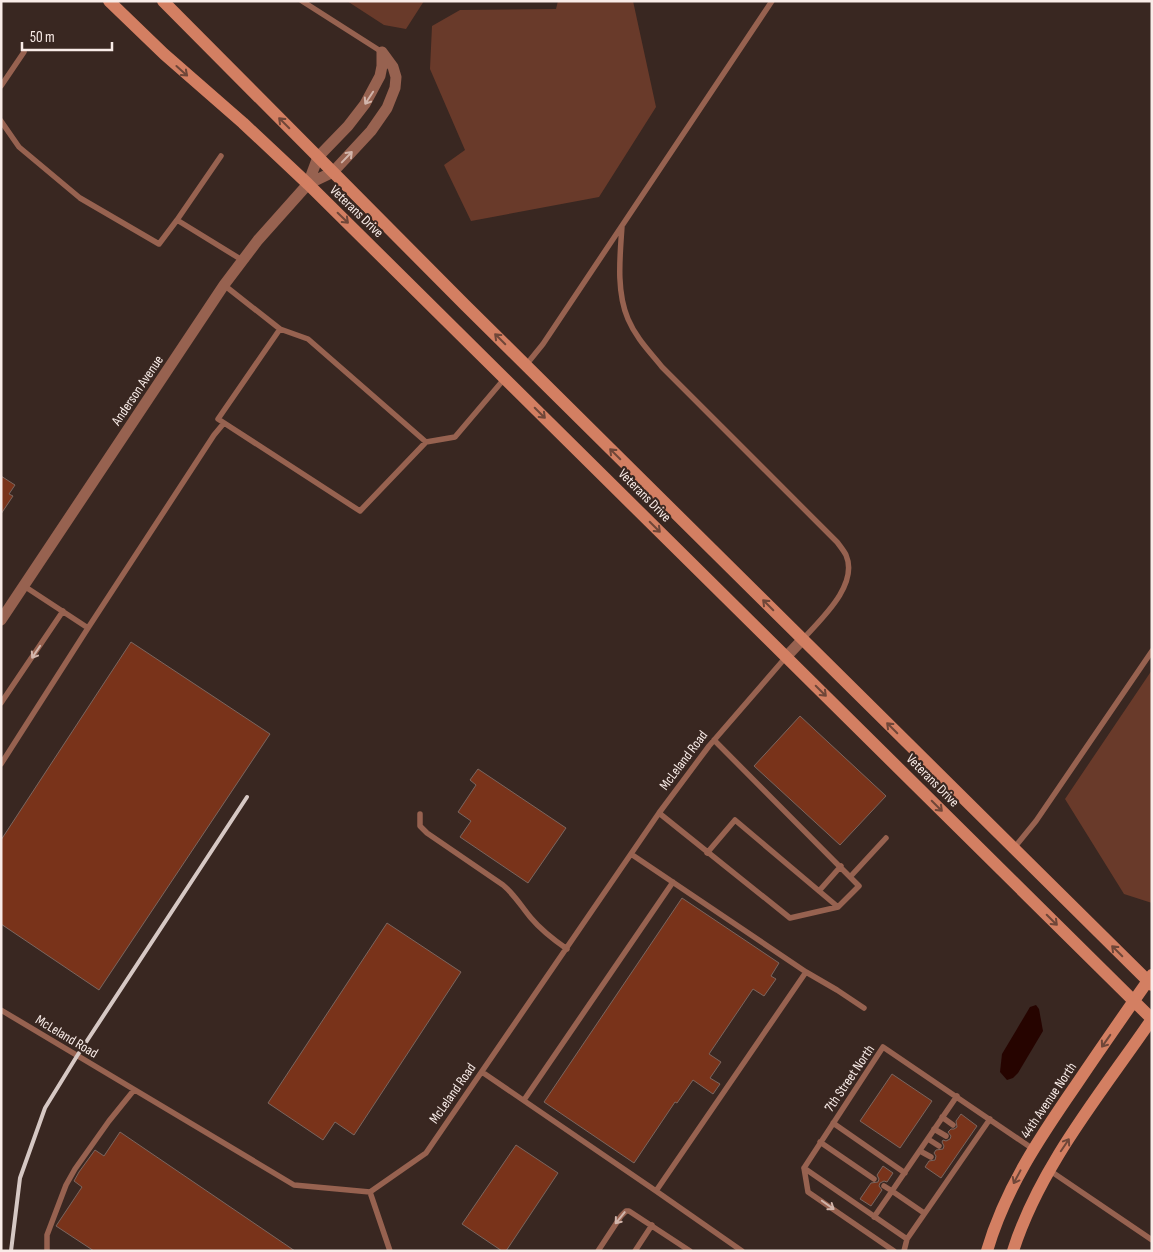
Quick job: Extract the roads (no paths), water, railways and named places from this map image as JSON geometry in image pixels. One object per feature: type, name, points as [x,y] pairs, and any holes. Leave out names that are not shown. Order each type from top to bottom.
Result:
[{"type":"main road","name":"Veterans Drive","points":[[109,1],[164,54],[243,123],[308,184],[1152,1019]]},
{"type":"main road","name":"Veterans Drive","points":[[163,1],[802,640],[1150,980]]},
{"type":"main road","name":"44th Avenue North","points":[[986,1251],[1002,1207],[1033,1148],[1150,980]]},
{"type":"main road","points":[[1013,1251],[1025,1217],[1049,1170],[1152,1019]]},
{"type":"street","name":"Anderson Avenue","points":[[308,184],[333,172],[376,126],[392,99],[395,83],[393,67],[382,52]]},
{"type":"street","name":"Anderson Avenue","points":[[1,620],[242,260],[308,184],[318,157],[348,126],[374,90],[382,66],[382,52]]},
{"type":"street","points":[[786,657],[802,640]]},
{"type":"lane","points":[[302,1],[382,52]]},
{"type":"lane","points":[[526,365],[544,344],[772,1]]},
{"type":"lane","points":[[1,86],[24,52]]},
{"type":"lane","points":[[1,121],[19,147],[80,198],[159,244],[178,220],[221,156]]},
{"type":"lane","points":[[178,220],[242,260]]},
{"type":"lane","points":[[622,226],[620,252],[622,296],[628,319],[642,344],[662,367],[837,542],[846,556],[849,570],[846,583],[828,611],[802,640]]},
{"type":"lane","points":[[224,286],[280,328],[308,339],[426,442]]},
{"type":"lane","points":[[280,328],[218,419],[360,511],[426,442],[454,437],[506,378]]},
{"type":"lane","points":[[1,764],[214,435],[224,423]]},
{"type":"lane","points":[[24,586],[88,628]]},
{"type":"lane","points":[[1,703],[63,611]]},
{"type":"lane","points":[[1014,848],[1036,821],[1152,651]]},
{"type":"lane","name":"McLeland Road","points":[[1,1010],[294,1185],[370,1192],[426,1153],[658,813],[714,740],[786,657]]},
{"type":"lane","points":[[658,813],[790,918],[838,907],[859,886],[714,740]]},
{"type":"lane","points":[[420,814],[420,826],[427,833],[503,884],[514,894],[530,918],[566,950]]},
{"type":"lane","points":[[707,853],[734,820],[838,907]]},
{"type":"lane","points":[[850,877],[886,838]]},
{"type":"lane","points":[[631,854],[806,972],[864,1008]]},
{"type":"lane","points":[[820,891],[840,866]]},
{"type":"lane","points":[[524,1100],[673,882]]},
{"type":"lane","points":[[656,1191],[806,972]]},
{"type":"lane","name":"7th Street North","points":[[804,1168],[882,1047],[1033,1148]]},
{"type":"lane","points":[[482,1072],[742,1251]]},
{"type":"lane","points":[[47,1251],[47,1235],[56,1208],[71,1177],[109,1121],[134,1090]]},
{"type":"lane","points":[[874,1217],[957,1096]]},
{"type":"lane","points":[[942,1117],[953,1125]]},
{"type":"lane","points":[[904,1251],[907,1239],[950,1171],[961,1162],[990,1119]]},
{"type":"lane","points":[[833,1123],[905,1172]]},
{"type":"lane","points":[[934,1129],[946,1136]]},
{"type":"lane","points":[[970,1137],[975,1141]]},
{"type":"lane","points":[[928,1139],[939,1146]]},
{"type":"lane","points":[[820,1142],[874,1179]]},
{"type":"lane","points":[[962,1148],[968,1152]]},
{"type":"lane","points":[[920,1151],[931,1158]]},
{"type":"lane","points":[[955,1158],[961,1162]]},
{"type":"lane","points":[[804,1168],[907,1239]]},
{"type":"lane","points":[[804,1168],[808,1192],[894,1251]]},
{"type":"lane","points":[[1049,1170],[1152,1240]]},
{"type":"lane","points":[[884,1186],[924,1213]]},
{"type":"lane","points":[[370,1192],[390,1251]]},
{"type":"lane","points":[[598,1251],[621,1216],[629,1211],[690,1251]]},
{"type":"lane","points":[[635,1251],[652,1225]]},
{"type":"railway","points":[[11,1251],[20,1178],[45,1108],[247,797]]}]
